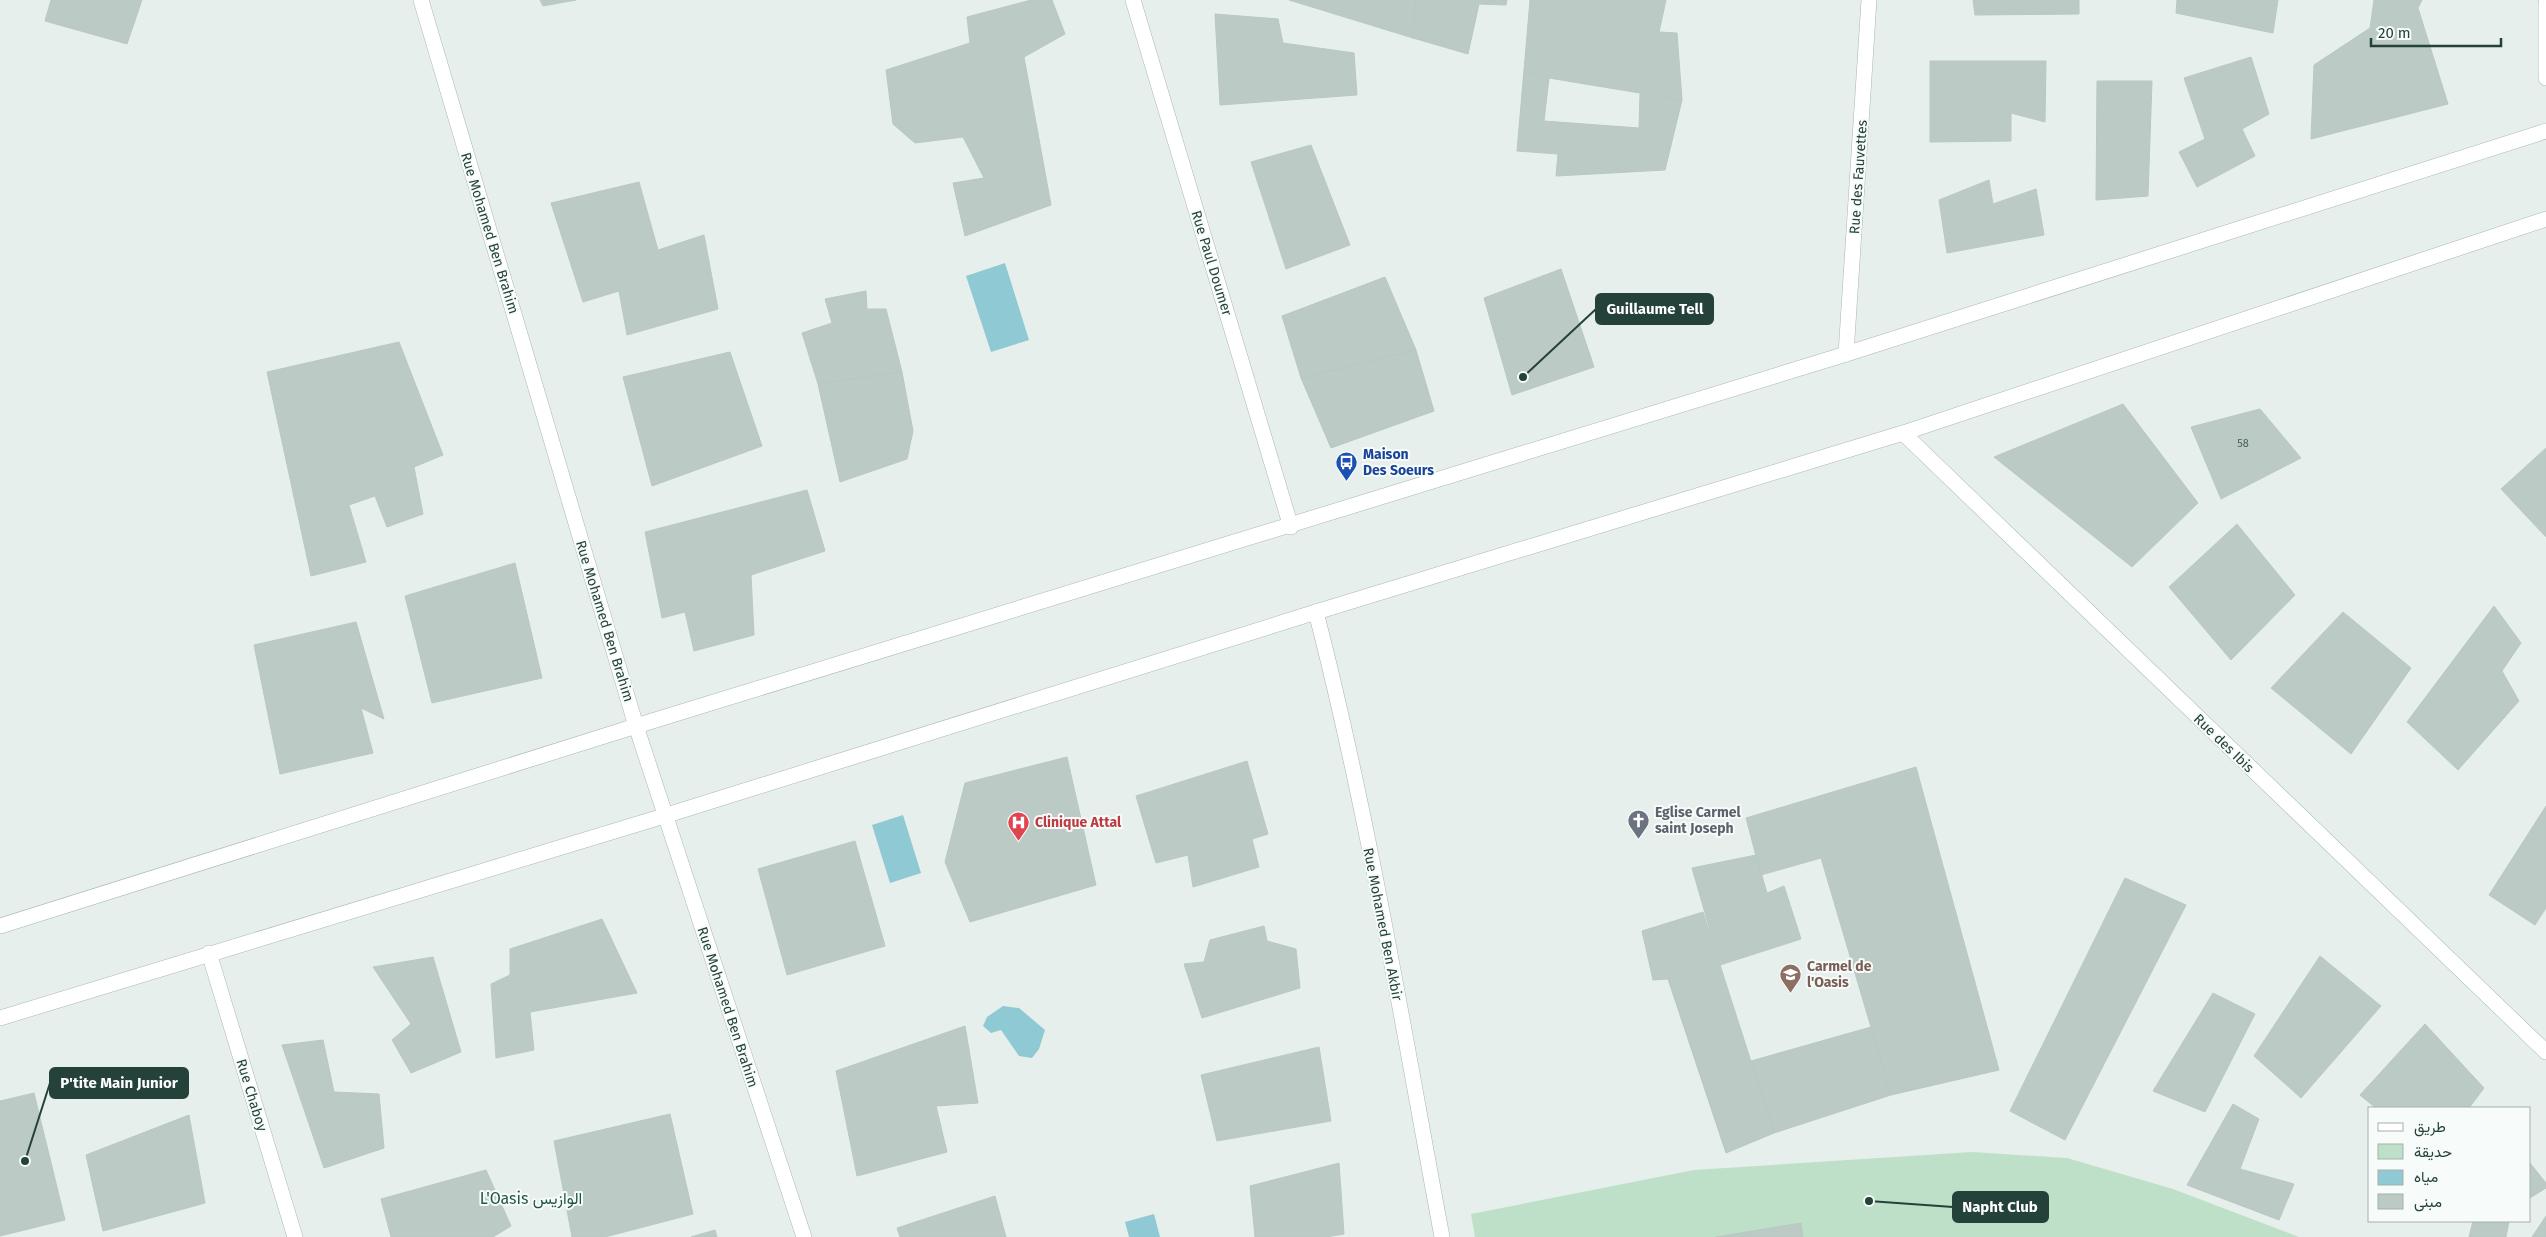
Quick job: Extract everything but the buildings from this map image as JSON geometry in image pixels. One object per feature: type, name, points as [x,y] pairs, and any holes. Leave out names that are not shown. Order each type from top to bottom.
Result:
[{"type":"street","name":"Rue Mohamed Ben Brahim","points":[[421,0],[636,726],[664,816],[804,1237]]},
{"type":"street","name":"Rue Paul Doumer","points":[[1133,0],[1290,526]]},
{"type":"street","name":"Rue des Fauvettes","points":[[1846,354],[1869,0]]},
{"type":"street","points":[[2546,3],[2546,78]]},
{"type":"street","points":[[0,926],[636,726],[1846,354],[2546,131]]},
{"type":"street","points":[[0,1018],[664,816],[1316,612],[1903,434],[2546,219]]},
{"type":"street","name":"Rue des Ibis","points":[[1903,434],[2546,1052]]},
{"type":"street","name":"Rue Mohamed Ben Akbir","points":[[1316,612],[1337,694],[1375,878],[1442,1237]]},
{"type":"street","name":"Rue Chaboy","points":[[209,953],[295,1237]]},
{"type":"green space","points":[[1972,1152],[2067,1158],[2173,1189],[2299,1237],[1475,1237],[1471,1214],[1694,1170]]},
{"type":"water","points":[[1005,263],[1029,340],[991,352],[966,276]]},
{"type":"water","points":[[903,815],[921,873],[890,883],[872,825]]},
{"type":"water","points":[[1003,1006],[1019,1008],[1045,1030],[1039,1049],[1032,1058],[1019,1056],[1001,1030],[991,1033],[983,1026],[987,1017]]},
{"type":"water","points":[[1154,1214],[1160,1237],[1129,1237],[1125,1222]]},
{"type":"place","name":"Guillaume Tell","points":[[1523,377]]},
{"type":"place","name":"Maison Des Soeurs","points":[[1347,481]]},
{"type":"place","name":"Eglise Carmel saint Joseph","points":[[1639,839]]},
{"type":"place","name":"Clinique Attal","points":[[1019,841]]},
{"type":"place","name":"Carmel de l'Oasis","points":[[1791,993]]},
{"type":"place","name":"P'tite Main Junior","points":[[25,1161]]},
{"type":"place","name":"Napht Club","points":[[1869,1201]]},
{"type":"district","name":"L'Oasis الوازيس","points":[[531,1198]]}]
